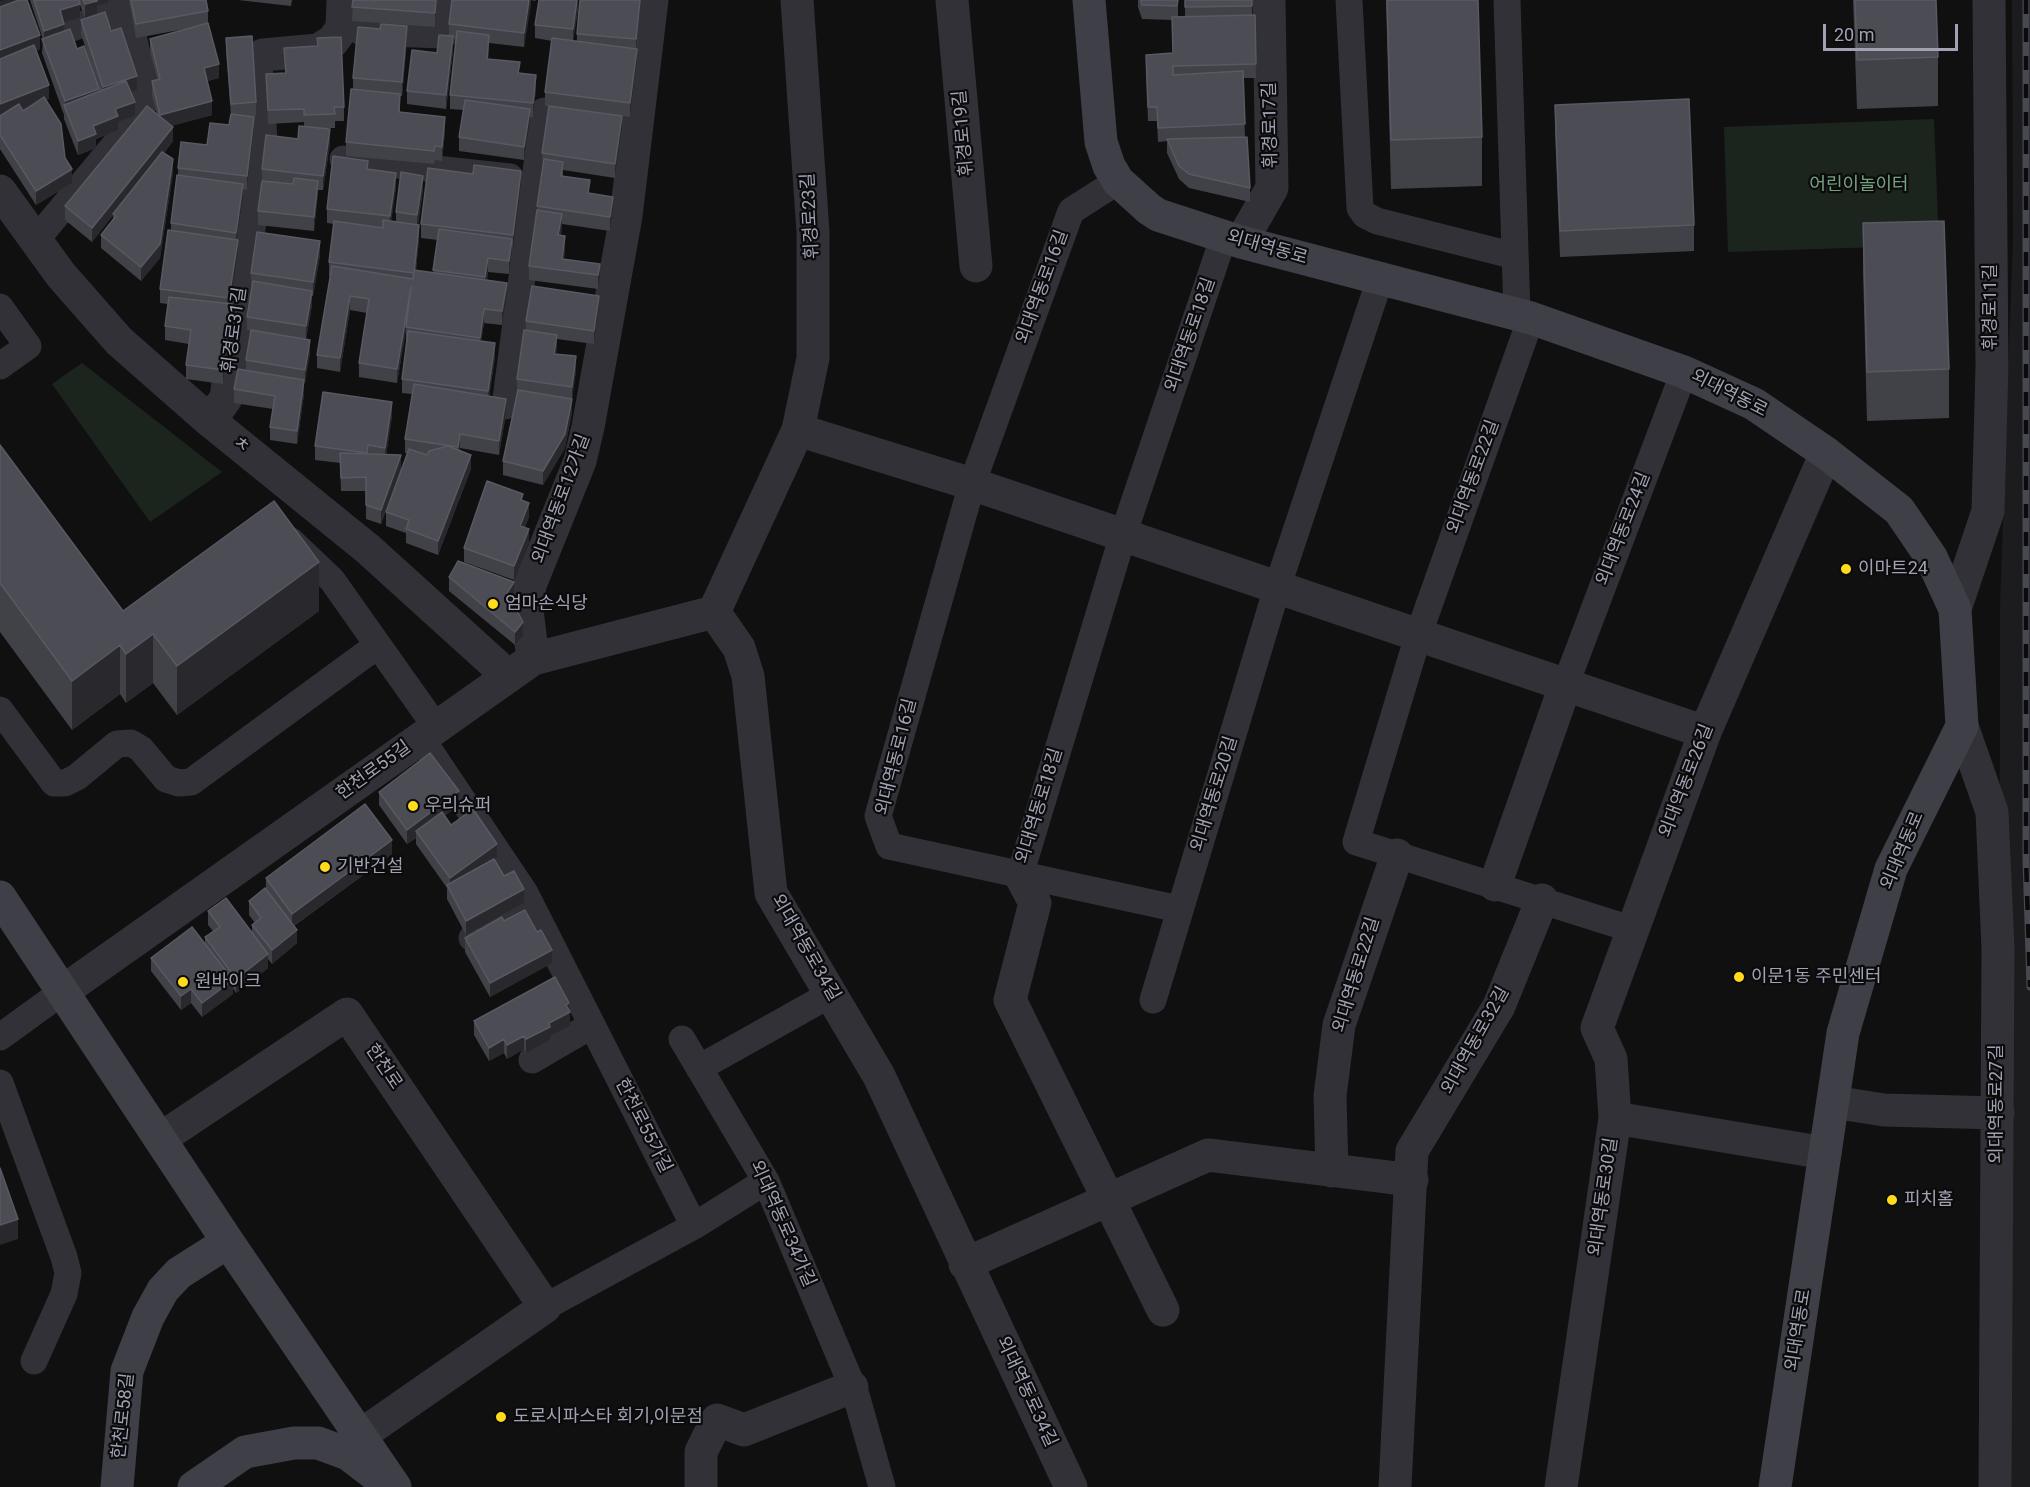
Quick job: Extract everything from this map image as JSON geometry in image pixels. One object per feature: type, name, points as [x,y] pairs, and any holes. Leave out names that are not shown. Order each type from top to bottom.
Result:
[{"type":"street","points":[[343,14],[443,32],[448,0]]},
{"type":"street","name":"외대역동로12가길","points":[[520,667],[530,585],[584,450],[598,301],[626,216],[652,0]]},
{"type":"street","name":"휘경로23길","points":[[714,612],[798,430],[813,358],[813,232],[797,0]]},
{"type":"street","name":"휘경로19길","points":[[952,0],[976,266]]},
{"type":"street","name":"외대역동로","points":[[1089,0],[1101,142],[1109,166],[1118,182],[1158,215],[1233,239],[1524,316],[1684,372],[1754,404],[1826,453],[1899,510],[1931,557],[1954,609],[1962,726],[1891,869],[1843,1033],[1775,1487]]},
{"type":"street","name":"휘경로17길","points":[[1233,239],[1272,188],[1269,0]]},
{"type":"street","name":"휘경로11길","points":[[1954,609],[1988,510],[1992,367],[1989,0]]},
{"type":"street","points":[[123,6],[144,99]]},
{"type":"street","name":"휘경로31길","points":[[210,421],[226,398],[259,235],[261,140],[256,65],[259,57],[318,50],[333,41],[343,14]]},
{"type":"street","name":"ㅊ","points":[[0,191],[35,241],[93,314],[119,341],[210,421],[368,549],[520,667]]},
{"type":"street","points":[[798,430],[972,484],[1705,732]]},
{"type":"street","name":"외대역동로26길","points":[[1615,1118],[1611,1059],[1597,1028],[1631,928],[1705,732],[1826,453]]},
{"type":"street","name":"한천로55길","points":[[62,992],[520,667],[714,612]]},
{"type":"street","name":"외대역동로34길","points":[[714,612],[739,648],[748,676],[771,893],[879,1076],[1071,1487]]},
{"type":"street","name":"외대역동로24길","points":[[1495,885],[1565,686]]},
{"type":"street","name":"외대역동로27길","points":[[1962,726],[1992,812],[1998,949],[1995,1487]]},
{"type":"street","name":"외대역동로22길","points":[[1332,1171],[1330,1096],[1339,1025],[1397,855]]},
{"type":"street","name":"외대역동로18길","points":[[1020,875],[1035,903],[1011,1000],[1163,1310]]},
{"type":"street","points":[[0,897],[228,1242],[361,1435],[393,1487]]},
{"type":"street","name":"외대역동로32길","points":[[1395,1487],[1412,1151],[1499,1006],[1542,900]]},
{"type":"street","name":"한천로","points":[[160,1139],[347,1014],[544,1306]]},
{"type":"street","points":[[1833,1102],[1884,1110],[1998,1113]]},
{"type":"street","name":"외대역동로30길","points":[[1561,1487],[1615,1118],[1825,1153]]},
{"type":"street","points":[[965,1264],[1208,1155],[1412,1180]]},
{"type":"street","name":"한천로58길","points":[[117,1487],[127,1371],[148,1317],[163,1290],[178,1273],[228,1242]]},
{"type":"street","points":[[361,1435],[544,1306]]},
{"type":"street","points":[[701,1487],[701,1452],[717,1420],[744,1430],[852,1387]]},
{"type":"street","points":[[194,1487],[245,1452],[294,1443],[318,1443],[348,1454],[393,1487]]},
{"type":"lane","points":[[1349,0],[1360,208],[1377,221],[1515,256]]},
{"type":"lane","points":[[1507,0],[1515,256],[1524,316]]},
{"type":"lane","points":[[66,30],[123,6]]},
{"type":"lane","points":[[35,241],[133,123],[144,99]]},
{"type":"lane","points":[[505,406],[532,290],[535,179],[544,111]]},
{"type":"lane","points":[[343,159],[535,179]]},
{"type":"lane","name":"외대역동로16길","points":[[1118,182],[1071,211],[972,484],[878,816],[889,846],[1179,909]]},
{"type":"lane","name":"외대역동로18길","points":[[1020,875],[1123,535],[1233,239]]},
{"type":"lane","name":"외대역동로20길","points":[[1152,1000],[1277,588],[1380,279]]},
{"type":"lane","points":[[0,307],[28,346],[0,366]]},
{"type":"lane","name":"외대역동로22길","points":[[1524,316],[1418,636],[1356,842],[1631,928]]},
{"type":"lane","name":"외대역동로24길","points":[[1565,686],[1684,372]]},
{"type":"lane","name":"한천로55가길","points":[[276,528],[332,580],[378,645],[531,906],[694,1226]]},
{"type":"lane","points":[[0,710],[54,783],[65,783],[77,777],[117,744],[131,743],[141,749],[166,779],[178,783],[191,782],[378,645]]},
{"type":"lane","points":[[468,940],[531,906]]},
{"type":"lane","points":[[0,1037],[62,992]]},
{"type":"lane","points":[[699,1068],[831,994]]},
{"type":"lane","points":[[532,1060],[592,1025]]},
{"type":"lane","name":"외대역동로34가길","points":[[682,1039],[766,1181],[852,1387],[882,1487]]},
{"type":"lane","points":[[0,1083],[68,1273],[64,1294],[34,1361]]},
{"type":"lane","points":[[544,1306],[694,1226],[766,1181]]},
{"type":"shaded area","points":[[2012,0],[2030,0],[2030,1487],[1999,1487],[2000,607],[2013,238]]},
{"type":"green space","name":"어린이놀이터","points":[[1934,119],[1939,245],[1728,252],[1724,127]]},
{"type":"green space","points":[[82,363],[222,472],[150,522],[52,384]]},
{"type":"building","points":[[19,0],[27,0],[40,35],[0,50],[0,7]]},
{"type":"building","points":[[34,0],[79,0],[80,4],[60,10],[64,24],[44,31]]},
{"type":"building","points":[[83,0],[97,0],[97,1],[85,4]]},
{"type":"building","points":[[131,0],[206,0],[208,11],[136,24]]},
{"type":"building","points":[[353,0],[436,0],[435,13],[352,7]]},
{"type":"building","points":[[452,0],[529,0],[524,33],[449,24]]},
{"type":"building","points":[[539,0],[577,0],[573,29],[535,25]]},
{"type":"building","points":[[580,0],[640,0],[636,39],[577,34]]},
{"type":"building","points":[[1141,0],[1178,0],[1177,6],[1142,5]]},
{"type":"building","points":[[1185,0],[1252,0],[1252,6],[1185,7]]},
{"type":"building","points":[[1387,0],[1478,0],[1482,137],[1391,140]]},
{"type":"building","points":[[1855,0],[1936,0],[1938,57],[1857,60]]},
{"type":"building","points":[[105,12],[111,31],[121,28],[137,76],[103,87],[81,20]]},
{"type":"building","points":[[1255,15],[1256,64],[1173,66],[1173,75],[1243,71],[1245,124],[1158,128],[1157,107],[1148,107],[1146,55],[1173,53],[1172,17]]},
{"type":"building","points":[[208,23],[219,64],[204,68],[212,101],[160,115],[152,81],[160,79],[150,39]]},
{"type":"building","points":[[381,24],[407,26],[402,82],[353,78],[358,27],[380,29]]},
{"type":"building","points":[[70,29],[77,49],[84,46],[99,89],[65,101],[42,39]]},
{"type":"building","points":[[457,31],[489,35],[487,59],[520,62],[518,73],[536,75],[533,103],[450,95]]},
{"type":"building","points":[[439,35],[453,36],[446,95],[407,91],[412,50],[437,53]]},
{"type":"building","points":[[252,36],[256,102],[231,104],[226,38]]},
{"type":"building","points":[[341,37],[344,107],[334,107],[335,114],[304,115],[304,109],[268,110],[266,74],[286,73],[284,48],[318,46],[317,38]]},
{"type":"building","points":[[552,38],[637,49],[630,103],[545,92]]},
{"type":"building","points":[[34,45],[49,85],[0,104],[0,59]]},
{"type":"building","points":[[126,81],[135,102],[115,109],[118,116],[93,126],[96,134],[78,141],[64,105]]},
{"type":"building","points":[[351,89],[400,94],[399,112],[445,117],[442,147],[435,146],[434,151],[346,142]]},
{"type":"building","points":[[44,97],[61,124],[65,158],[72,169],[36,191],[0,135],[0,116],[19,104],[23,111]]},
{"type":"building","points":[[1689,99],[1694,225],[1560,231],[1555,105]]},
{"type":"building","points":[[465,100],[530,109],[524,147],[459,137]]},
{"type":"building","points":[[147,106],[173,127],[92,228],[65,206]]},
{"type":"building","points":[[549,106],[622,116],[615,164],[542,153]]},
{"type":"building","points":[[231,114],[254,117],[247,176],[178,168],[181,142],[207,145],[210,123],[229,125]]},
{"type":"building","points":[[299,126],[330,129],[323,176],[262,169],[266,135],[298,139]]},
{"type":"building","points":[[1247,137],[1250,188],[1189,174],[1179,166],[1167,139]]},
{"type":"building","points":[[162,152],[173,159],[160,244],[141,267],[101,235],[116,216],[113,214]]},
{"type":"building","points":[[333,156],[368,161],[367,169],[396,173],[390,216],[327,209]]},
{"type":"building","points":[[544,159],[563,162],[561,176],[590,180],[588,193],[613,197],[610,217],[537,206]]},
{"type":"building","points":[[474,165],[521,171],[513,235],[421,224],[428,168],[473,174]]},
{"type":"building","points":[[401,172],[423,176],[417,215],[396,212]]},
{"type":"building","points":[[177,175],[243,184],[236,233],[171,223]]},
{"type":"building","points":[[294,178],[318,181],[314,217],[258,211],[262,181],[293,184]]},
{"type":"building","points":[[537,210],[562,214],[558,235],[565,236],[562,259],[600,264],[598,275],[529,266]]},
{"type":"building","points":[[383,220],[419,225],[414,273],[329,262],[334,221],[383,228]]},
{"type":"building","points":[[1944,221],[1949,369],[1867,372],[1863,223]]},
{"type":"building","points":[[439,229],[512,239],[509,261],[488,258],[485,277],[433,270]]},
{"type":"building","points":[[168,230],[238,240],[229,298],[160,289]]},
{"type":"building","points":[[257,232],[320,241],[313,282],[251,273]]},
{"type":"building","points":[[332,266],[413,279],[414,270],[507,283],[502,311],[484,309],[480,338],[406,327],[411,287],[397,369],[359,363],[369,299],[350,296],[340,358],[317,355]]},
{"type":"building","points":[[253,281],[312,291],[306,326],[247,317]]},
{"type":"building","points":[[532,286],[599,296],[594,331],[526,321]]},
{"type":"building","points":[[169,297],[232,304],[223,370],[186,365],[191,330],[165,326]]},
{"type":"building","points":[[251,330],[310,340],[305,370],[246,360]]},
{"type":"building","points":[[524,330],[557,335],[554,354],[576,356],[572,387],[517,379]]},
{"type":"building","points":[[408,331],[495,343],[488,391],[402,379]]},
{"type":"building","points":[[238,369],[304,380],[297,431],[270,427],[275,396],[234,389]]},
{"type":"building","points":[[414,384],[506,399],[499,441],[460,434],[458,447],[405,439]]},
{"type":"building","points":[[518,390],[572,399],[565,434],[543,471],[503,461]]},
{"type":"building","points":[[323,392],[392,402],[385,448],[368,445],[367,453],[315,446]]},
{"type":"building","points":[[0,445],[123,611],[274,501],[319,562],[177,666],[153,634],[126,654],[120,645],[72,681],[0,583]]},
{"type":"building","points":[[448,446],[471,455],[438,541],[406,529],[409,520],[386,512],[409,449],[427,455],[429,451]]},
{"type":"building","points":[[340,453],[401,455],[381,510],[366,505],[366,477],[341,478]]},
{"type":"building","points":[[487,481],[523,494],[521,500],[529,503],[520,526],[529,529],[514,566],[464,548]]},
{"type":"building","points":[[458,561],[514,582],[507,593],[523,622],[515,632],[449,577]]},
{"type":"building","points":[[430,753],[459,791],[407,830],[379,792]]},
{"type":"building","points":[[365,804],[392,840],[292,914],[266,878]]},
{"type":"building","points":[[473,809],[497,844],[450,878],[416,831],[442,812],[451,825]]},
{"type":"building","points":[[494,859],[504,876],[514,871],[524,889],[466,921],[447,885]]},
{"type":"building","points":[[265,888],[297,930],[272,950],[252,925],[261,918],[249,901]]},
{"type":"building","points":[[226,898],[268,954],[236,979],[205,937],[220,927],[208,911]]},
{"type":"building","points":[[525,910],[537,932],[541,930],[552,950],[490,983],[465,938],[502,917],[504,921]]},
{"type":"building","points":[[192,927],[233,980],[202,1003],[191,989],[181,996],[151,958]]},
{"type":"building","points":[[555,977],[569,1003],[566,1005],[570,1012],[549,1023],[550,1027],[526,1039],[524,1036],[507,1045],[504,1039],[489,1048],[474,1021]]},
{"type":"building","points":[[0,1168],[18,1219],[0,1225]]},
{"type":"railway","points":[[2026,0],[2026,859],[2030,987]]},
{"type":"place","name":"이마트24","points":[[1846,569]]},
{"type":"place","name":"엄마손식당","points":[[493,604]]},
{"type":"place","name":"우리슈퍼","points":[[413,806]]},
{"type":"place","name":"기반건설","points":[[325,867]]},
{"type":"place","name":"이문1동 주민센터","points":[[1739,977]]},
{"type":"place","name":"원바이크","points":[[183,982]]},
{"type":"place","name":"피치홈","points":[[1892,1200]]},
{"type":"place","name":"도로시파스타 회기,이문점","points":[[501,1417]]}]
